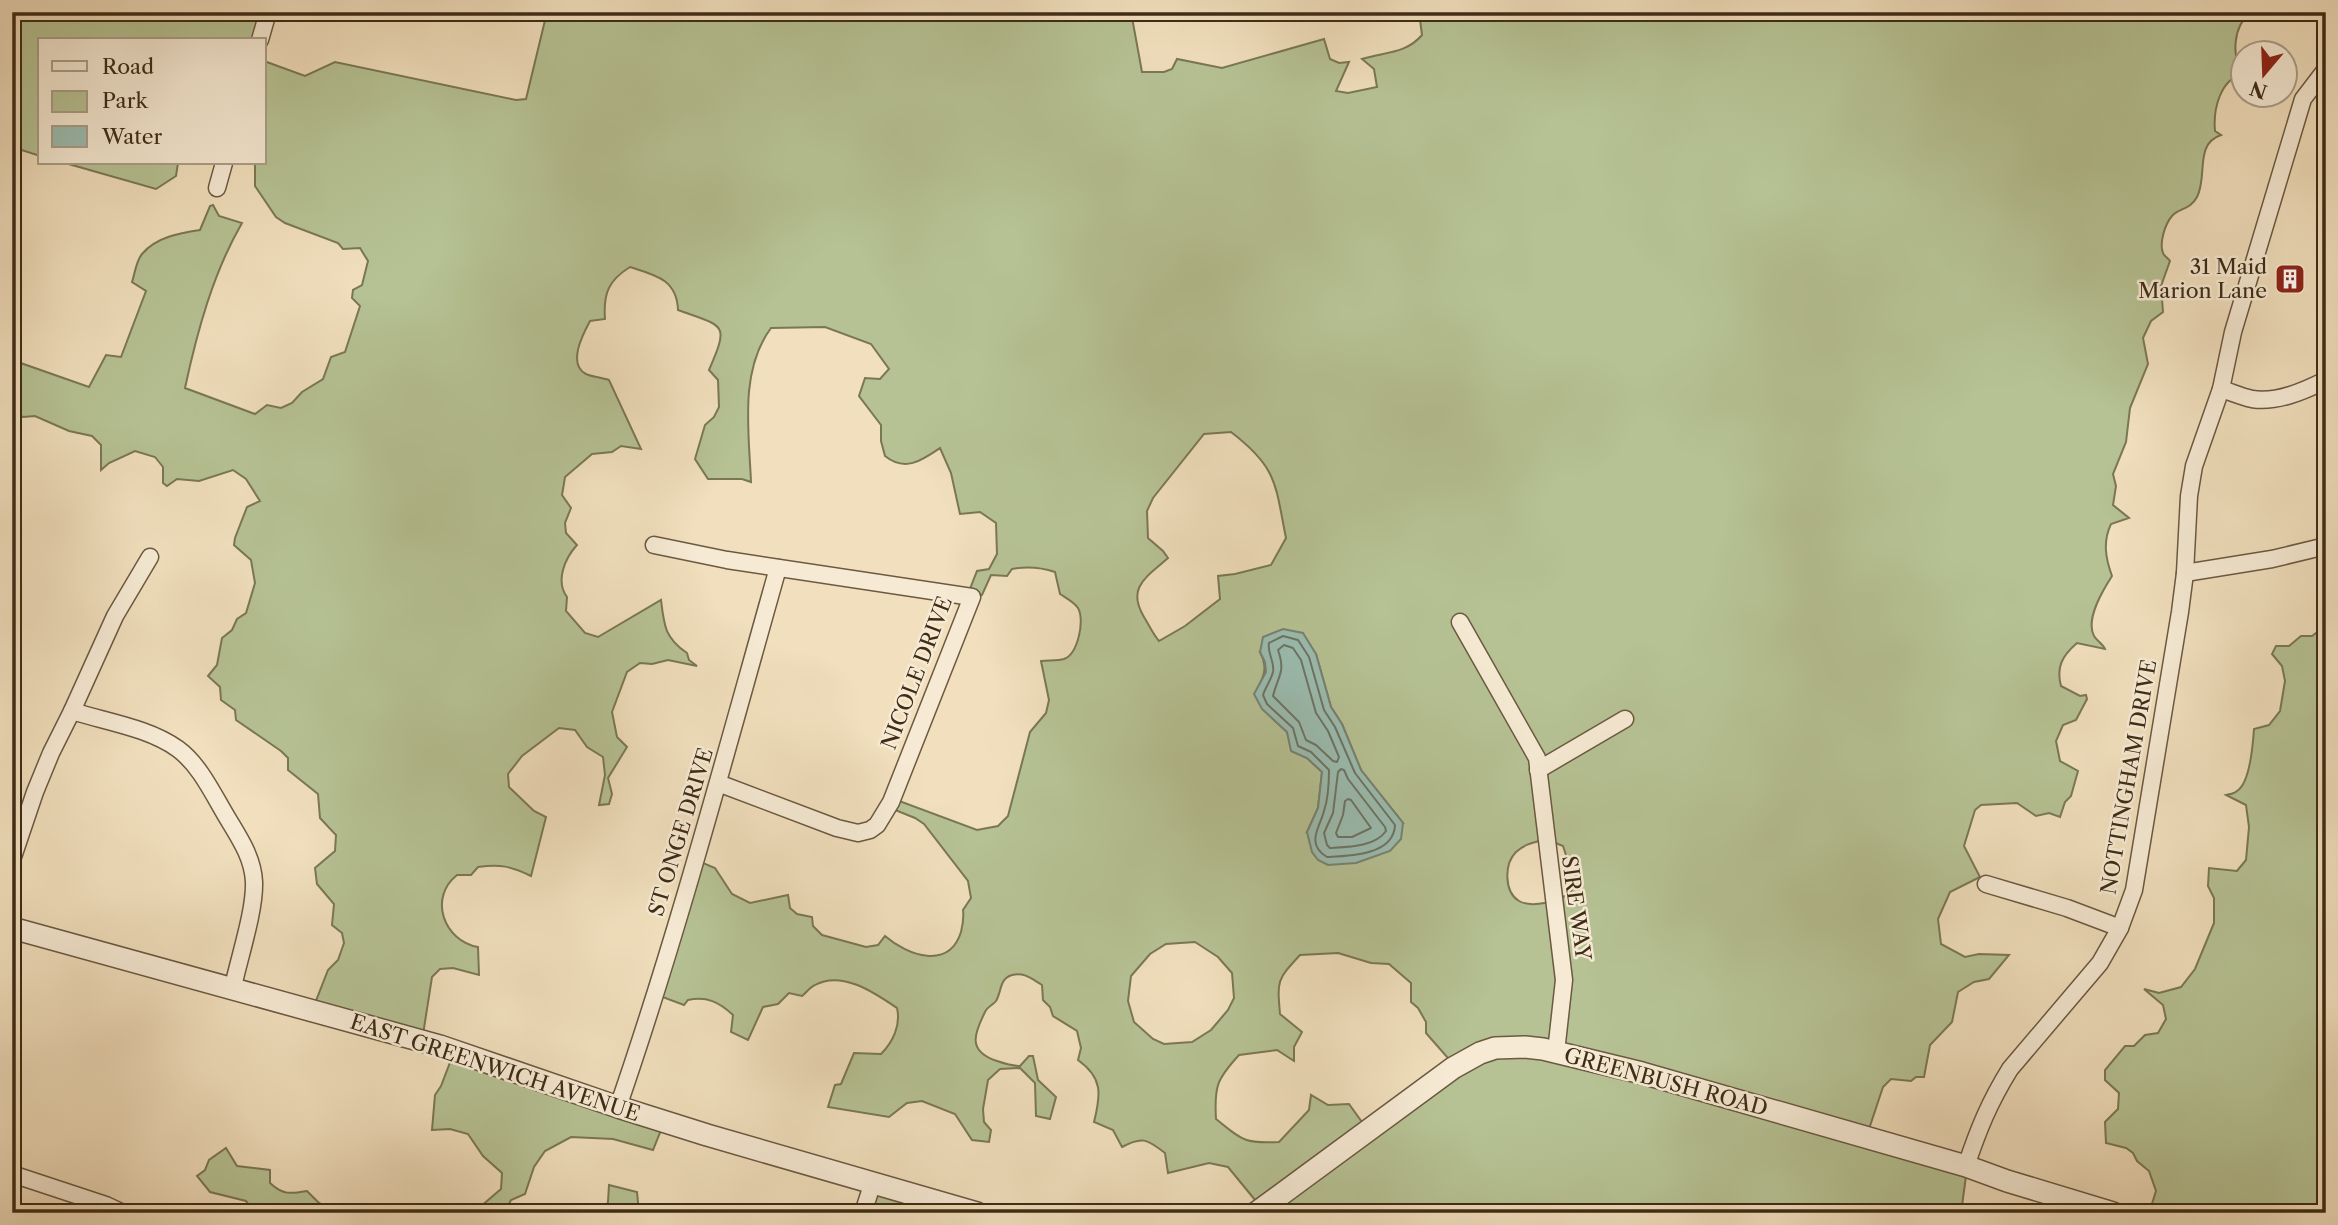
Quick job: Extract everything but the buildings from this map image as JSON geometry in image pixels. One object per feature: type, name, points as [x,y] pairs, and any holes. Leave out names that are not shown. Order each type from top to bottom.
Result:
[{"type":"street","points":[[261,38],[268,12]]},
{"type":"street","name":"NOTTINGHAM DRIVE","points":[[1966,1166],[1983,1115],[2010,1069],[2100,963],[2120,928],[2134,890],[2185,573],[2189,496],[2194,466],[2221,389],[2233,332],[2303,99],[2326,69]]},
{"type":"street","points":[[217,188],[224,164]]},
{"type":"street","points":[[2221,389],[2254,400],[2268,400],[2303,391],[2326,380]]},
{"type":"street","name":"NICOLE DRIVE","points":[[654,545],[727,560],[971,597],[891,802],[877,825],[858,833],[837,828],[718,783]]},
{"type":"street","points":[[2185,573],[2272,559],[2326,546]]},
{"type":"street","points":[[12,860],[51,753],[115,616],[150,557]]},
{"type":"street","name":"ST ONGE DRIVE","points":[[618,1107],[650,1014],[778,568]]},
{"type":"street","name":"SIRE WAY","points":[[1461,622],[1536,758],[1564,980],[1556,1052]]},
{"type":"street","points":[[72,712],[162,739],[180,751],[199,773],[242,841],[253,864],[253,901],[233,987]]},
{"type":"street","points":[[1538,770],[1625,719]]},
{"type":"street","points":[[1986,884],[2067,908],[2120,928]]},
{"type":"street","name":"EAST GREENWICH AVENUE","points":[[12,928],[440,1046],[707,1135],[977,1213]]},
{"type":"street","name":"GREENBUSH ROAD","points":[[1256,1213],[1453,1068],[1479,1053],[1513,1046],[1556,1052],[1642,1073],[1966,1166],[2113,1213]]},
{"type":"street","points":[[12,1174],[106,1205],[122,1213]]},
{"type":"street","points":[[863,1213],[873,1182]]},
{"type":"green space","points":[[12,12],[269,12],[261,38],[38,38],[38,155],[12,147]]},
{"type":"green space","points":[[547,12],[1131,12],[1142,72],[1164,72],[1172,69],[1177,59],[1222,68],[1324,39],[1330,59],[1339,63],[1349,62],[1336,91],[1348,93],[1377,87],[1374,69],[1362,59],[1402,49],[1416,41],[1422,35],[1419,12],[2251,12],[2240,25],[2236,38],[2230,38],[2230,81],[2220,96],[2215,123],[2215,131],[2221,135],[2213,139],[2204,153],[2197,197],[2172,216],[2163,234],[2162,249],[2170,261],[2161,286],[2163,312],[2151,321],[2143,338],[2148,364],[2130,408],[2126,442],[2113,474],[2116,486],[2113,505],[2129,518],[2111,524],[2108,530],[2106,549],[2112,576],[2093,613],[2094,636],[2105,649],[2077,643],[2064,657],[2060,667],[2061,686],[2080,696],[2086,695],[2087,699],[2076,720],[2063,725],[2056,741],[2060,761],[2078,771],[2071,796],[2065,802],[2060,817],[2049,813],[2036,816],[2017,803],[1981,805],[1975,810],[1964,846],[1980,877],[1950,892],[1938,919],[1941,944],[1965,957],[1979,954],[2009,955],[1989,979],[1974,982],[1958,992],[1952,1022],[1930,1045],[1924,1077],[1916,1077],[1911,1081],[1891,1079],[1883,1087],[1867,1135],[1967,1169],[1961,1213],[1257,1213],[1260,1206],[1228,1167],[1209,1163],[1168,1173],[1165,1153],[1154,1145],[1140,1140],[1122,1147],[1113,1130],[1094,1122],[1098,1087],[1092,1073],[1078,1060],[1081,1048],[1077,1031],[1053,1016],[1050,1007],[1043,1000],[1042,985],[1025,975],[1012,975],[1003,982],[996,1001],[986,1010],[978,1027],[977,1046],[986,1056],[1013,1065],[1020,1066],[1029,1056],[1033,1056],[1038,1080],[1056,1097],[1050,1119],[1036,1116],[1035,1083],[1020,1068],[1000,1069],[988,1080],[983,1109],[984,1122],[991,1130],[989,1142],[972,1140],[955,1114],[922,1101],[907,1103],[889,1117],[828,1107],[835,1085],[841,1084],[854,1053],[881,1054],[897,1027],[897,1008],[858,985],[836,980],[825,981],[813,986],[802,996],[789,993],[778,1004],[763,1007],[748,1040],[731,1032],[733,1015],[718,1003],[695,999],[688,1000],[684,1005],[657,995],[696,860],[715,868],[732,894],[750,903],[788,895],[790,908],[797,914],[812,917],[813,926],[822,935],[866,947],[878,945],[885,936],[905,949],[927,956],[938,955],[955,944],[961,932],[963,910],[971,898],[968,881],[924,824],[890,808],[894,799],[977,830],[998,826],[1008,816],[1030,732],[1046,713],[1049,700],[1041,661],[1061,660],[1069,656],[1079,636],[1081,620],[1078,608],[1060,594],[1055,572],[1044,569],[1018,568],[1012,569],[1007,576],[991,575],[982,595],[972,598],[968,594],[977,571],[989,569],[997,554],[996,523],[980,512],[960,514],[951,473],[940,448],[913,463],[899,463],[885,456],[881,425],[859,396],[865,378],[880,379],[889,369],[871,344],[825,327],[771,328],[754,363],[750,382],[748,423],[751,482],[742,479],[708,479],[695,459],[705,425],[714,417],[719,407],[718,380],[709,370],[719,343],[719,328],[678,310],[674,291],[669,285],[630,267],[612,282],[606,295],[605,319],[590,321],[577,356],[580,369],[586,374],[609,380],[641,449],[621,446],[612,452],[592,454],[565,477],[562,495],[571,508],[565,523],[566,533],[577,545],[563,570],[566,611],[585,633],[598,637],[661,600],[670,636],[697,666],[668,660],[652,664],[640,663],[627,672],[612,712],[617,737],[627,747],[608,778],[612,794],[609,804],[599,805],[605,775],[603,757],[587,747],[575,730],[559,728],[522,756],[508,774],[509,787],[534,811],[546,817],[531,876],[505,867],[486,866],[478,867],[471,875],[457,875],[448,884],[443,895],[444,917],[456,936],[478,947],[479,975],[453,968],[440,969],[432,977],[422,1041],[314,1006],[328,970],[338,960],[344,943],[342,933],[332,925],[334,904],[317,884],[315,868],[335,851],[336,835],[320,818],[318,794],[288,770],[288,758],[281,751],[236,720],[235,710],[221,700],[220,687],[208,676],[217,665],[222,638],[232,630],[237,619],[246,613],[255,583],[251,560],[234,545],[247,507],[260,501],[246,479],[233,470],[199,481],[177,479],[167,486],[163,483],[163,467],[155,457],[135,451],[109,463],[101,470],[101,445],[92,436],[69,431],[35,416],[23,417],[12,410],[12,360],[89,387],[106,355],[121,357],[146,291],[132,282],[140,257],[154,243],[177,234],[200,230],[210,206],[213,205],[219,216],[242,223],[207,303],[185,388],[255,414],[267,405],[281,408],[292,403],[302,392],[323,379],[331,357],[345,352],[360,306],[352,298],[353,290],[362,285],[368,261],[360,248],[343,249],[338,243],[276,217],[255,186],[255,164],[266,164],[266,62],[305,76],[335,62],[516,100],[526,99]],"holes":[[[1231,432],[1258,456],[1272,478],[1286,538],[1271,565],[1218,576],[1220,599],[1185,626],[1159,641],[1144,617],[1137,598],[1141,583],[1168,558],[1148,538],[1147,511],[1153,498],[1204,434]],[[1260,652],[1316,654],[1331,707],[1342,724],[1361,770],[1403,823],[1307,832],[1318,808],[1322,772],[1307,758],[1292,751],[1287,732],[1265,711],[1255,694],[1264,673]],[[1546,839],[1563,846],[1568,861],[1574,865],[1576,875],[1571,891],[1553,901],[1538,904],[1524,903],[1514,897],[1507,878],[1509,863],[1516,852],[1526,845]],[[1195,942],[1218,957],[1232,973],[1234,998],[1228,1010],[1211,1030],[1192,1042],[1164,1044],[1153,1039],[1134,1022],[1128,1001],[1131,976],[1150,954],[1166,944]],[[1338,953],[1371,963],[1389,964],[1411,983],[1411,1002],[1426,1022],[1426,1033],[1455,1066],[1367,1129],[1349,1104],[1328,1105],[1311,1095],[1309,1110],[1279,1142],[1251,1141],[1238,1136],[1216,1119],[1218,1084],[1239,1055],[1277,1050],[1294,1061],[1294,1047],[1302,1032],[1280,1014],[1280,981],[1300,955]]]},
{"type":"green space","points":[[68,164],[178,164],[176,176],[156,189]]},
{"type":"green space","points":[[2320,630],[2325,633],[2319,656],[2326,671],[2326,1180],[2314,1213],[2149,1213],[2156,1191],[2149,1171],[2126,1148],[2106,1143],[2105,1122],[2118,1109],[2119,1093],[2105,1080],[2105,1070],[2125,1046],[2134,1046],[2145,1035],[2158,1033],[2166,1019],[2163,1005],[2144,989],[2159,993],[2181,987],[2195,969],[2214,923],[2214,898],[2208,886],[2209,868],[2237,871],[2246,860],[2249,827],[2246,805],[2226,795],[2236,792],[2245,780],[2254,729],[2269,725],[2280,711],[2285,681],[2282,666],[2272,654],[2276,646],[2289,646],[2301,636],[2312,636]]},
{"type":"green space","points":[[454,1052],[663,1125],[653,1150],[613,1139],[571,1137],[545,1151],[534,1167],[525,1194],[511,1200],[504,1213],[473,1213],[501,1189],[502,1173],[483,1156],[468,1134],[450,1129],[432,1130],[435,1095]]},
{"type":"green space","points":[[226,1148],[237,1166],[270,1170],[270,1183],[279,1190],[291,1193],[307,1191],[335,1213],[254,1213],[246,1201],[210,1192],[197,1176],[205,1170],[209,1160]]},
{"type":"green space","points":[[609,1185],[637,1192],[639,1213],[603,1213],[608,1202]]},
{"type":"green space","points":[[871,1187],[915,1196],[912,1213],[863,1213]]},
{"type":"water","points":[[1283,629],[1303,633],[1316,654],[1331,707],[1342,724],[1361,770],[1403,823],[1401,839],[1390,851],[1356,863],[1328,865],[1318,860],[1312,852],[1307,832],[1318,808],[1322,772],[1307,758],[1291,751],[1287,732],[1262,709],[1254,694],[1266,672],[1260,652],[1263,637]]},
{"type":"place","name":"31 Maid Marion Lane","points":[[2290,279]]}]
